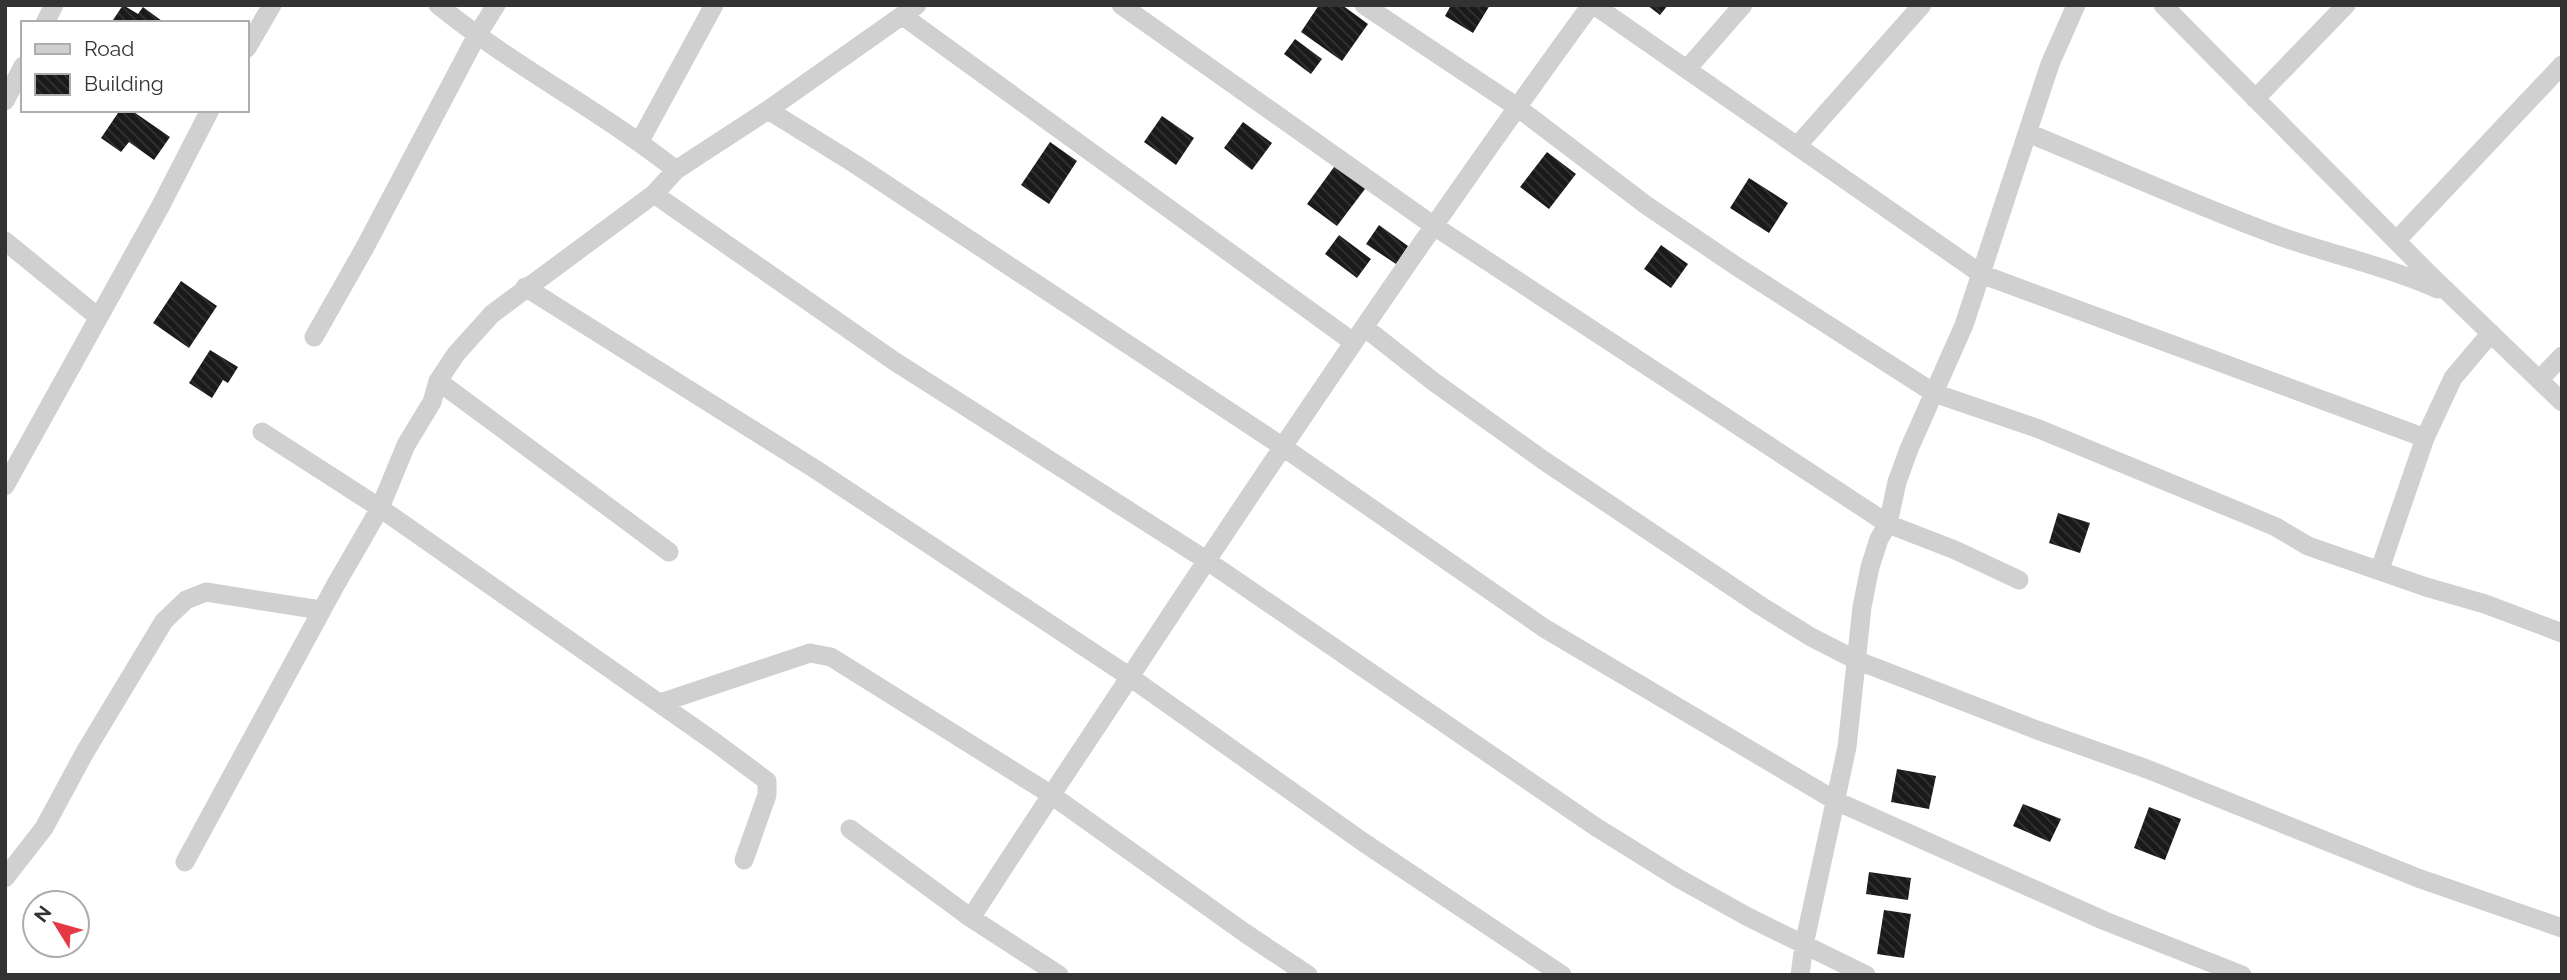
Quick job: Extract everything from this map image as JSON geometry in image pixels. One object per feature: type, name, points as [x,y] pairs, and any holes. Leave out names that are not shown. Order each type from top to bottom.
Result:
[{"type":"street","points":[[46,21],[54,5]]},
{"type":"street","points":[[248,46],[272,5]]},
{"type":"street","points":[[438,5],[477,37],[640,141],[676,170]]},
{"type":"street","points":[[314,337],[496,5]]},
{"type":"street","points":[[640,141],[714,5]]},
{"type":"street","points":[[1121,5],[1434,226],[1888,524],[1955,550],[2019,580]]},
{"type":"street","points":[[1364,5],[1517,107],[1657,213],[1736,267],[1934,393],[2039,429],[2276,527],[2308,546],[2426,587],[2485,604],[2562,634]]},
{"type":"street","points":[[971,918],[1050,794],[1358,334],[1592,5],[1981,275],[2425,438]]},
{"type":"street","points":[[1687,69],[1742,5]]},
{"type":"street","points":[[1797,146],[1922,5]]},
{"type":"street","points":[[1800,975],[1846,747],[1862,607],[1870,567],[1878,539],[1888,524],[1897,482],[1964,325],[2050,64],[2076,5]]},
{"type":"street","points":[[2163,5],[2255,100],[2562,402]]},
{"type":"street","points":[[2255,100],[2346,5]]},
{"type":"street","points":[[185,862],[321,610],[380,508],[406,445],[432,402],[438,381],[456,354],[492,314],[654,194],[676,170],[910,11],[1358,334],[1434,382],[1555,468],[1811,637],[1856,660],[2147,769],[2418,878],[2562,928]]},
{"type":"street","points":[[2397,240],[2562,65]]},
{"type":"street","points":[[5,101],[21,70]]},
{"type":"street","points":[[768,110],[867,172],[1283,447],[1544,628],[1836,801],[2105,921],[2242,975]]},
{"type":"street","points":[[5,486],[160,207],[209,112]]},
{"type":"street","points":[[2028,133],[2256,228],[2410,277],[2455,297]]},
{"type":"street","points":[[654,194],[894,362],[1206,560],[1596,827],[1678,878],[1866,975]]},
{"type":"street","points":[[5,242],[98,317]]},
{"type":"street","points":[[525,287],[815,468],[1130,677],[1363,842],[1562,975]]},
{"type":"street","points":[[2380,569],[2425,438],[2453,378],[2491,332]]},
{"type":"street","points":[[2540,379],[2562,356]]},
{"type":"street","points":[[438,381],[669,552]]},
{"type":"street","points":[[262,432],[380,508],[767,781],[767,795],[744,860]]},
{"type":"street","points":[[5,878],[44,828],[97,731],[164,621],[186,600],[206,592],[321,610]]},
{"type":"street","points":[[660,704],[810,653],[831,657],[1050,794],[1308,975]]},
{"type":"street","points":[[850,829],[971,918],[1059,975]]},
{"type":"building","points":[[123,5],[138,14],[143,7],[162,21],[112,21]]},
{"type":"building","points":[[1319,5],[1342,5],[1368,24],[1342,61],[1301,32]]},
{"type":"building","points":[[1451,5],[1490,5],[1473,33],[1445,16]]},
{"type":"building","points":[[1647,5],[1668,5],[1660,15]]},
{"type":"building","points":[[1295,39],[1322,59],[1311,74],[1284,54]]},
{"type":"building","points":[[119,112],[134,112],[170,137],[154,160],[129,142],[121,152],[101,138]]},
{"type":"building","points":[[1162,116],[1194,138],[1176,165],[1144,142]]},
{"type":"building","points":[[1243,122],[1272,143],[1252,170],[1224,148]]},
{"type":"building","points":[[1050,142],[1077,161],[1049,204],[1021,185]]},
{"type":"building","points":[[1547,152],[1576,174],[1549,209],[1520,187]]},
{"type":"building","points":[[1337,163],[1368,185],[1337,226],[1307,204]]},
{"type":"building","points":[[1749,178],[1788,203],[1769,233],[1730,208]]},
{"type":"building","points":[[1379,225],[1408,246],[1396,264],[1366,244]]},
{"type":"building","points":[[1339,235],[1371,259],[1357,278],[1325,254]]},
{"type":"building","points":[[1661,245],[1688,264],[1671,288],[1644,269]]},
{"type":"building","points":[[181,281],[217,306],[189,348],[153,323]]},
{"type":"building","points":[[210,350],[238,367],[228,383],[223,380],[212,398],[189,383]]},
{"type":"building","points":[[2058,513],[2090,523],[2080,553],[2049,543]]},
{"type":"building","points":[[1897,769],[1936,776],[1929,809],[1891,802]]},
{"type":"building","points":[[2023,804],[2061,819],[2050,842],[2013,826]]},
{"type":"building","points":[[2149,807],[2181,819],[2165,860],[2134,848]]},
{"type":"building","points":[[1869,872],[1911,878],[1908,900],[1866,894]]},
{"type":"building","points":[[1884,910],[1911,914],[1904,958],[1877,954]]}]
